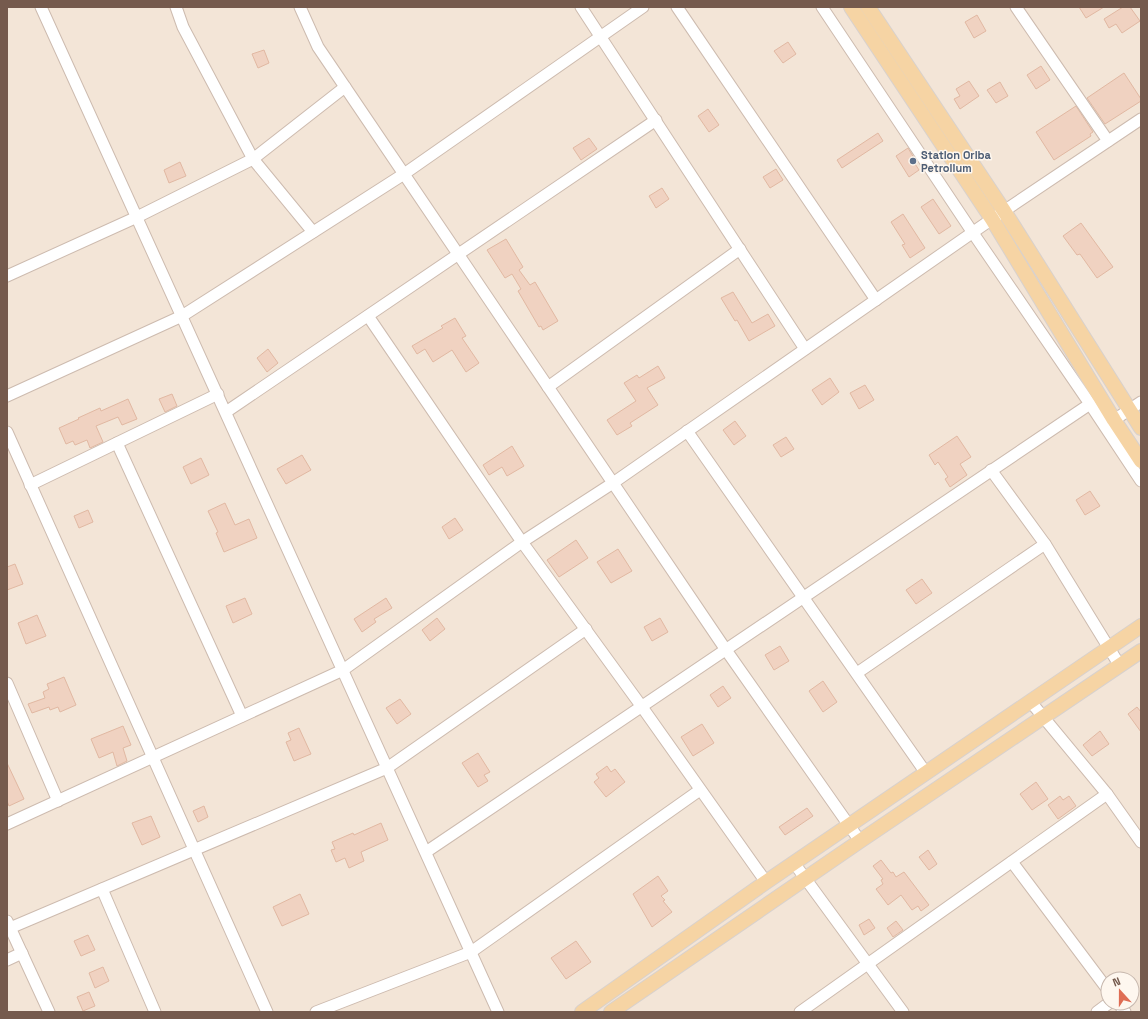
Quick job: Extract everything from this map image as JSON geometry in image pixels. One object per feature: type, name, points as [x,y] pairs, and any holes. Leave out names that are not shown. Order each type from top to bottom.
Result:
[{"type":"main road","points":[[851,7],[870,12],[998,215],[1141,428]]},
{"type":"main road","points":[[998,215],[1114,420],[1141,462]]},
{"type":"main road","points":[[582,1012],[766,882],[1141,626]]},
{"type":"main road","points":[[611,1012],[1141,651]]},
{"type":"street","points":[[41,7],[498,1012]]},
{"type":"street","points":[[176,7],[183,27],[253,159],[313,232]]},
{"type":"street","points":[[300,7],[318,47],[726,650],[860,841]]},
{"type":"street","points":[[581,7],[805,349]]},
{"type":"street","points":[[7,396],[182,316],[404,174],[643,7]]},
{"type":"street","points":[[677,7],[876,300]]},
{"type":"street","points":[[822,7],[1141,481]]},
{"type":"street","points":[[1016,7],[1108,141]]},
{"type":"street","points":[[7,276],[137,217],[253,159],[345,87]]},
{"type":"street","points":[[7,824],[343,670],[522,542],[613,482],[998,215],[1141,119]]},
{"type":"street","points":[[226,412],[656,120]]},
{"type":"street","points":[[548,386],[740,249]]},
{"type":"street","points":[[368,316],[522,542],[642,707],[766,882]]},
{"type":"street","points":[[30,485],[218,394]]},
{"type":"street","points":[[1114,420],[1141,402]]},
{"type":"street","points":[[426,852],[1090,404]]},
{"type":"street","points":[[687,431],[926,773]]},
{"type":"street","points":[[7,432],[267,1012]]},
{"type":"street","points":[[117,443],[242,716]]},
{"type":"street","points":[[991,470],[1045,544],[1120,666]]},
{"type":"street","points":[[857,673],[1045,544]]},
{"type":"street","points":[[49,1012],[9,924],[102,889],[387,768],[586,629]]},
{"type":"street","points":[[7,683],[58,801]]},
{"type":"street","points":[[1030,702],[1107,794],[1141,842]]},
{"type":"street","points":[[316,1012],[471,952],[700,790]]},
{"type":"street","points":[[800,1012],[1107,794]]},
{"type":"street","points":[[1012,862],[1100,979]]},
{"type":"street","points":[[794,863],[903,1012]]},
{"type":"street","points":[[102,889],[154,1012]]},
{"type":"street","points":[[7,960],[22,953]]},
{"type":"shaded area","points":[[7,7],[1141,7],[1141,1012],[7,1012]]},
{"type":"building","points":[[1079,7],[1104,7],[1086,18]]},
{"type":"building","points":[[1123,7],[1130,7],[1140,21],[1122,33],[1116,24],[1109,28],[1104,19]]},
{"type":"building","points":[[977,15],[986,31],[974,38],[965,22]]},
{"type":"building","points":[[788,42],[796,54],[783,63],[774,51]]},
{"type":"building","points":[[264,50],[269,63],[258,68],[252,54]]},
{"type":"building","points":[[1041,66],[1050,80],[1036,89],[1027,75]]},
{"type":"building","points":[[1124,73],[1141,101],[1105,124],[1087,98]]},
{"type":"building","points":[[969,81],[979,96],[960,109],[954,99],[960,96],[956,89]]},
{"type":"building","points":[[1000,82],[1008,96],[996,103],[987,90]]},
{"type":"building","points":[[1076,106],[1093,132],[1090,134],[1091,136],[1054,160],[1036,132]]},
{"type":"building","points":[[708,109],[719,125],[709,132],[698,116]]},
{"type":"building","points":[[878,133],[883,141],[842,168],[837,160]]},
{"type":"building","points":[[589,138],[597,149],[581,160],[573,148]]},
{"type":"building","points":[[908,148],[914,158],[912,159],[919,170],[909,177],[896,156]]},
{"type":"building","points":[[180,162],[186,176],[169,183],[164,170]]},
{"type":"building","points":[[776,169],[783,180],[770,188],[763,177]]},
{"type":"building","points":[[662,188],[669,199],[656,208],[649,196]]},
{"type":"building","points":[[933,199],[951,226],[939,234],[921,207]]},
{"type":"building","points":[[903,214],[925,248],[910,258],[902,245],[905,244],[891,222]]},
{"type":"building","points":[[1081,223],[1113,267],[1097,278],[1080,254],[1077,255],[1063,236]]},
{"type":"building","points":[[506,239],[523,267],[519,270],[530,285],[535,282],[558,321],[543,330],[541,326],[539,327],[518,291],[521,289],[512,274],[505,278],[487,250]]},
{"type":"building","points":[[733,292],[752,323],[768,314],[775,326],[749,341],[737,320],[735,321],[721,298]]},
{"type":"building","points":[[455,318],[466,336],[462,338],[479,363],[466,372],[452,350],[433,362],[425,349],[417,354],[412,346],[443,328],[441,326]]},
{"type":"building","points":[[268,349],[278,363],[267,372],[257,358]]},
{"type":"building","points":[[658,366],[665,378],[647,388],[658,405],[630,423],[632,426],[617,435],[607,420],[636,401],[624,383],[637,375],[639,378]]},
{"type":"building","points":[[830,378],[839,392],[822,405],[812,390]]},
{"type":"building","points":[[865,385],[874,400],[859,409],[850,393]]},
{"type":"building","points":[[172,394],[177,406],[165,412],[159,399]]},
{"type":"building","points":[[128,399],[137,419],[122,425],[118,417],[96,426],[103,442],[90,448],[87,440],[75,445],[73,441],[66,444],[59,428],[100,408],[101,411]]},
{"type":"building","points":[[735,421],[746,436],[734,445],[723,430]]},
{"type":"building","points":[[957,436],[971,457],[960,464],[967,475],[950,487],[945,479],[948,477],[938,462],[935,465],[929,455]]},
{"type":"building","points":[[786,437],[794,449],[781,457],[773,445]]},
{"type":"building","points":[[512,446],[524,466],[507,476],[502,467],[489,475],[483,465]]},
{"type":"building","points":[[302,455],[311,470],[286,484],[277,469]]},
{"type":"building","points":[[201,458],[209,475],[191,484],[183,467]]},
{"type":"building","points":[[1090,491],[1100,506],[1085,515],[1076,500]]},
{"type":"building","points":[[225,503],[235,525],[249,519],[257,538],[224,552],[216,533],[218,532],[208,511]]},
{"type":"building","points":[[88,510],[93,522],[79,528],[74,516]]},
{"type":"building","points":[[455,518],[463,530],[449,539],[442,527]]},
{"type":"building","points":[[576,540],[588,558],[559,577],[547,560]]},
{"type":"building","points":[[618,549],[632,571],[611,583],[597,562]]},
{"type":"building","points":[[15,564],[23,584],[7,590],[7,567]]},
{"type":"building","points":[[922,579],[932,593],[916,604],[906,590]]},
{"type":"building","points":[[245,598],[252,614],[233,623],[226,606]]},
{"type":"building","points":[[386,598],[392,608],[374,619],[376,622],[362,632],[354,619]]},
{"type":"building","points":[[37,615],[46,636],[26,644],[18,623]]},
{"type":"building","points":[[437,618],[445,629],[430,641],[422,630]]},
{"type":"building","points":[[660,618],[668,632],[652,641],[644,627]]},
{"type":"building","points":[[780,646],[789,661],[774,670],[765,655]]},
{"type":"building","points":[[64,677],[76,705],[60,712],[58,707],[50,710],[49,707],[32,713],[28,704],[45,698],[43,692],[49,689],[47,684]]},
{"type":"building","points":[[823,681],[837,702],[823,712],[809,691]]},
{"type":"building","points":[[723,686],[731,698],[718,707],[710,695]]},
{"type":"building","points":[[400,699],[411,714],[397,724],[386,708]]},
{"type":"building","points":[[1137,707],[1141,712],[1141,732],[1128,714]]},
{"type":"building","points":[[702,724],[714,743],[693,756],[681,737]]},
{"type":"building","points":[[123,726],[131,745],[123,748],[127,761],[117,766],[113,752],[99,758],[91,739]]},
{"type":"building","points":[[299,728],[311,754],[294,761],[286,742],[291,740],[288,733]]},
{"type":"building","points":[[1100,731],[1109,744],[1092,756],[1083,745]]},
{"type":"building","points":[[478,753],[490,772],[484,775],[488,781],[478,787],[462,763]]},
{"type":"building","points":[[7,763],[24,799],[9,806],[7,801]]},
{"type":"building","points":[[607,766],[611,772],[615,769],[625,782],[606,797],[594,782],[599,778],[596,774]]},
{"type":"building","points":[[1036,782],[1048,799],[1032,810],[1020,794]]},
{"type":"building","points":[[1060,796],[1063,800],[1069,796],[1076,806],[1058,819],[1048,805]]},
{"type":"building","points":[[204,806],[208,817],[198,822],[193,811]]},
{"type":"building","points":[[807,808],[813,816],[785,835],[779,827]]},
{"type":"building","points":[[151,816],[160,837],[142,845],[132,823]]},
{"type":"building","points":[[381,823],[388,840],[361,852],[364,861],[349,868],[345,858],[336,862],[331,850],[335,849],[332,842],[353,833],[354,835]]},
{"type":"building","points":[[928,850],[937,864],[929,870],[919,857]]},
{"type":"building","points":[[881,860],[896,877],[904,872],[929,905],[921,911],[918,906],[912,910],[901,895],[888,905],[876,889],[883,884],[881,880],[883,879],[873,866]]},
{"type":"building","points":[[658,876],[668,891],[661,896],[672,912],[652,927],[633,894]]},
{"type":"building","points":[[300,894],[309,914],[282,926],[273,907]]},
{"type":"building","points":[[869,919],[875,928],[864,935],[859,925]]},
{"type":"building","points":[[896,921],[903,930],[893,937],[887,928]]},
{"type":"building","points":[[88,935],[95,950],[81,956],[74,941]]},
{"type":"building","points":[[576,941],[591,962],[566,979],[551,958]]},
{"type":"building","points":[[103,967],[109,981],[95,988],[89,973]]},
{"type":"building","points":[[89,992],[95,1006],[83,1011],[77,997]]},
{"type":"place","name":"Station Oriba Petrolium","points":[[913,161]]}]
